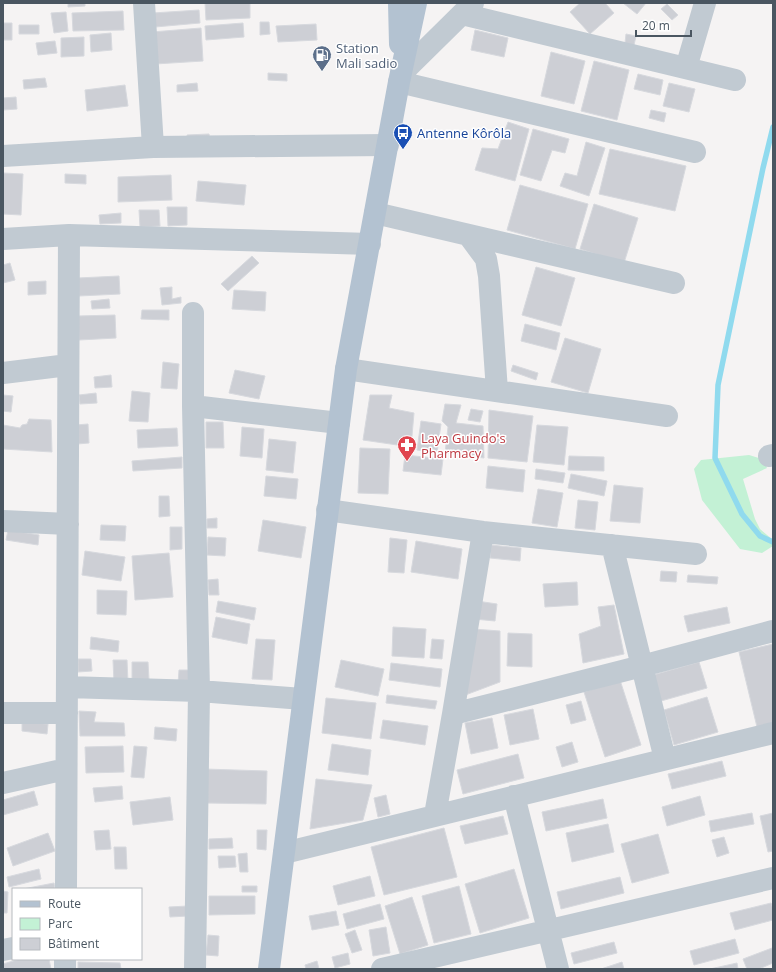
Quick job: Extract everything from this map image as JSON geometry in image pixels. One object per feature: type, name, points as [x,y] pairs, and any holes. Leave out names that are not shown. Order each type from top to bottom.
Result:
[{"type":"main road","points":[[399,3],[400,78]]},
{"type":"main road","points":[[269,969],[346,369],[400,78],[416,3]]},
{"type":"street","points":[[144,3],[153,147]]},
{"type":"street","points":[[686,68],[705,3]]},
{"type":"street","points":[[400,78],[468,9],[735,80]]},
{"type":"street","points":[[400,78],[695,152]]},
{"type":"street","points":[[3,156],[153,147],[388,145]]},
{"type":"street","points":[[375,213],[674,283]]},
{"type":"street","points":[[3,239],[69,235],[370,244]]},
{"type":"street","points":[[66,888],[69,235]]},
{"type":"street","points":[[469,236],[486,259],[489,276],[497,391]]},
{"type":"street","points":[[193,313],[193,406],[199,691],[195,969]]},
{"type":"street","points":[[3,373],[68,365]]},
{"type":"street","points":[[346,369],[667,416]]},
{"type":"street","points":[[193,406],[339,424]]},
{"type":"street","points":[[327,510],[483,532],[696,554]]},
{"type":"street","points":[[3,522],[68,524]]},
{"type":"street","points":[[435,815],[483,532]]},
{"type":"street","points":[[612,545],[665,759]]},
{"type":"street","points":[[453,714],[773,631]]},
{"type":"street","points":[[67,687],[199,691],[304,699]]},
{"type":"street","points":[[3,713],[67,714]]},
{"type":"street","points":[[284,852],[773,733]]},
{"type":"street","points":[[3,783],[66,769]]},
{"type":"street","points":[[514,796],[558,969]]},
{"type":"street","points":[[382,969],[773,878]]},
{"type":"green space","points":[[749,455],[762,459],[767,468],[743,479],[755,519],[760,529],[773,540],[773,546],[762,553],[740,549],[702,500],[694,469],[701,460]]},
{"type":"building","points":[[68,3],[85,3],[85,6],[68,7]]},
{"type":"building","points":[[205,3],[250,3],[250,18],[206,20]]},
{"type":"building","points":[[580,3],[605,3],[614,13],[590,34],[570,12]]},
{"type":"building","points":[[623,3],[646,3],[637,14]]},
{"type":"building","points":[[667,4],[678,15],[672,20],[661,9]]},
{"type":"building","points":[[199,10],[200,23],[155,27],[153,13]]},
{"type":"building","points":[[123,11],[124,30],[73,31],[72,13]]},
{"type":"building","points":[[66,12],[68,31],[54,33],[51,13]]},
{"type":"building","points":[[260,22],[269,22],[270,34],[260,35]]},
{"type":"building","points":[[3,23],[12,23],[12,40],[3,40]]},
{"type":"building","points":[[243,23],[244,37],[206,40],[205,26]]},
{"type":"building","points":[[316,24],[317,40],[278,42],[276,26]]},
{"type":"building","points":[[19,25],[39,25],[39,34],[19,34]]},
{"type":"building","points":[[201,28],[203,61],[155,64],[152,32]]},
{"type":"building","points":[[475,30],[508,38],[504,57],[471,50]]},
{"type":"building","points":[[111,33],[112,50],[91,52],[90,35]]},
{"type":"building","points":[[626,34],[636,36],[634,45],[625,43]]},
{"type":"building","points":[[84,37],[84,56],[61,57],[61,38]]},
{"type":"building","points":[[55,41],[57,53],[38,55],[36,43]]},
{"type":"building","points":[[551,52],[585,61],[574,104],[541,96]]},
{"type":"building","points":[[594,61],[629,70],[617,120],[581,111]]},
{"type":"building","points":[[268,73],[287,74],[287,81],[268,80]]},
{"type":"building","points":[[638,74],[663,80],[660,95],[634,89]]},
{"type":"building","points":[[45,78],[47,87],[24,89],[23,80]]},
{"type":"building","points":[[197,83],[198,91],[177,92],[177,85]]},
{"type":"building","points":[[669,83],[695,89],[689,112],[663,106]]},
{"type":"building","points":[[125,85],[128,106],[87,111],[85,90]]},
{"type":"building","points":[[16,97],[17,109],[3,110],[3,98]]},
{"type":"building","points":[[651,110],[666,113],[664,122],[649,118]]},
{"type":"building","points":[[508,122],[529,129],[515,181],[475,170],[482,148],[498,149]]},
{"type":"building","points":[[533,129],[569,139],[565,153],[552,150],[541,181],[520,175]]},
{"type":"building","points":[[209,134],[210,142],[188,143],[187,135]]},
{"type":"building","points":[[586,142],[605,148],[589,196],[560,186],[565,173],[577,176]]},
{"type":"building","points":[[610,149],[686,166],[675,211],[599,194]]},
{"type":"building","points":[[3,173],[23,174],[21,215],[3,214]]},
{"type":"building","points":[[65,174],[86,175],[86,184],[65,183]]},
{"type":"building","points":[[171,175],[172,200],[118,202],[118,177]]},
{"type":"building","points":[[198,181],[246,185],[244,205],[196,201]]},
{"type":"building","points":[[520,185],[588,204],[575,249],[507,230]]},
{"type":"building","points":[[594,204],[638,218],[624,263],[580,249]]},
{"type":"building","points":[[167,207],[187,207],[187,225],[168,226]]},
{"type":"building","points":[[139,210],[159,210],[160,226],[140,227]]},
{"type":"building","points":[[121,213],[121,223],[100,224],[99,215]]},
{"type":"building","points":[[252,256],[259,263],[228,291],[221,284]]},
{"type":"building","points":[[10,263],[15,280],[3,283],[3,265]]},
{"type":"building","points":[[536,267],[575,278],[561,326],[522,315]]},
{"type":"building","points":[[119,276],[120,294],[79,296],[78,278]]},
{"type":"building","points":[[46,281],[46,294],[28,295],[28,282]]},
{"type":"building","points":[[172,287],[172,299],[181,297],[181,303],[162,305],[160,288]]},
{"type":"building","points":[[234,290],[266,292],[265,311],[232,309]]},
{"type":"building","points":[[109,299],[110,308],[92,309],[91,301]]},
{"type":"building","points":[[142,310],[169,310],[169,320],[141,319]]},
{"type":"building","points":[[115,315],[116,338],[79,340],[78,316]]},
{"type":"building","points":[[525,324],[560,333],[556,350],[521,341]]},
{"type":"building","points":[[565,338],[601,349],[588,393],[551,382]]},
{"type":"building","points":[[163,362],[179,364],[177,389],[161,388]]},
{"type":"building","points":[[513,365],[538,373],[536,380],[511,371]]},
{"type":"building","points":[[235,370],[265,376],[259,399],[229,393]]},
{"type":"building","points":[[111,375],[112,387],[95,388],[94,377]]},
{"type":"building","points":[[132,391],[150,393],[148,422],[129,421]]},
{"type":"building","points":[[96,393],[97,403],[80,404],[79,395]]},
{"type":"building","points":[[3,395],[13,396],[11,412],[3,411]]},
{"type":"building","points":[[370,395],[392,395],[389,408],[414,413],[411,447],[363,440]]},
{"type":"building","points":[[445,404],[461,405],[456,423],[483,426],[484,458],[445,453],[448,427],[442,421]]},
{"type":"building","points":[[471,409],[483,411],[480,422],[468,420]]},
{"type":"building","points":[[489,410],[533,416],[527,462],[488,458]]},
{"type":"building","points":[[29,419],[51,420],[52,452],[3,449],[3,425],[20,428],[22,425],[27,424]]},
{"type":"building","points":[[421,421],[441,424],[437,453],[417,450]]},
{"type":"building","points":[[206,422],[223,422],[224,448],[206,448]]},
{"type":"building","points":[[88,424],[89,443],[77,444],[76,425]]},
{"type":"building","points":[[537,425],[568,427],[564,465],[533,462]]},
{"type":"building","points":[[242,427],[264,429],[262,458],[240,456]]},
{"type":"building","points":[[177,428],[178,446],[138,448],[137,430]]},
{"type":"building","points":[[269,439],[296,442],[293,473],[266,470]]},
{"type":"building","points":[[360,448],[390,449],[388,494],[358,493]]},
{"type":"building","points":[[405,455],[443,459],[441,475],[403,471]]},
{"type":"building","points":[[569,456],[604,457],[604,471],[568,470]]},
{"type":"building","points":[[182,457],[182,468],[133,471],[132,461]]},
{"type":"building","points":[[488,466],[525,470],[523,492],[486,488]]},
{"type":"building","points":[[536,469],[565,473],[563,483],[535,479]]},
{"type":"building","points":[[571,474],[607,481],[604,496],[568,488]]},
{"type":"building","points":[[266,476],[298,479],[296,499],[264,496]]},
{"type":"building","points":[[614,485],[643,488],[640,523],[610,521]]},
{"type":"building","points":[[538,489],[563,493],[557,527],[532,523]]},
{"type":"building","points":[[159,496],[169,496],[170,516],[159,517]]},
{"type":"building","points":[[578,500],[598,502],[595,530],[575,528]]},
{"type":"building","points":[[217,518],[217,528],[207,528],[207,519]]},
{"type":"building","points":[[263,520],[306,527],[301,558],[258,551]]},
{"type":"building","points":[[101,525],[126,526],[125,541],[100,540]]},
{"type":"building","points":[[170,527],[182,527],[182,549],[170,550]]},
{"type":"building","points":[[8,530],[39,535],[38,545],[6,540]]},
{"type":"building","points":[[208,537],[226,538],[225,556],[207,555]]},
{"type":"building","points":[[390,538],[407,540],[404,573],[388,572]]},
{"type":"building","points":[[416,541],[462,549],[458,579],[411,572]]},
{"type":"building","points":[[491,545],[521,548],[520,561],[490,558]]},
{"type":"building","points":[[85,551],[125,557],[121,581],[82,575]]},
{"type":"building","points":[[169,553],[173,597],[135,600],[132,556]]},
{"type":"building","points":[[661,571],[677,572],[676,582],[660,581]]},
{"type":"building","points":[[688,575],[718,577],[717,584],[687,582]]},
{"type":"building","points":[[218,579],[219,595],[209,595],[208,580]]},
{"type":"building","points":[[577,582],[578,605],[545,607],[543,584]]},
{"type":"building","points":[[97,590],[127,591],[126,615],[97,614]]},
{"type":"building","points":[[218,601],[256,608],[254,620],[216,612]]},
{"type":"building","points":[[477,601],[497,604],[495,621],[474,619]]},
{"type":"building","points":[[614,605],[624,654],[583,663],[579,634],[601,626],[598,607]]},
{"type":"building","points":[[727,607],[730,623],[688,632],[684,616]]},
{"type":"building","points":[[216,617],[250,624],[247,644],[212,637]]},
{"type":"building","points":[[393,627],[426,629],[424,658],[392,656]]},
{"type":"building","points":[[473,629],[500,631],[500,682],[460,697]]},
{"type":"building","points":[[508,633],[532,634],[532,667],[507,666]]},
{"type":"building","points":[[91,637],[119,641],[118,652],[90,649]]},
{"type":"building","points":[[256,639],[275,640],[272,680],[252,679]]},
{"type":"building","points":[[432,639],[444,640],[442,659],[430,658]]},
{"type":"building","points":[[773,644],[773,723],[757,727],[739,652]]},
{"type":"building","points":[[78,659],[91,659],[92,671],[78,672]]},
{"type":"building","points":[[113,660],[127,660],[128,683],[114,683]]},
{"type":"building","points":[[341,660],[384,669],[378,696],[335,687]]},
{"type":"building","points":[[132,662],[148,662],[149,680],[132,680]]},
{"type":"building","points":[[699,662],[707,688],[661,701],[653,675]]},
{"type":"building","points":[[391,663],[442,669],[440,687],[389,680]]},
{"type":"building","points":[[179,670],[189,670],[189,685],[178,684]]},
{"type":"building","points":[[620,680],[641,745],[605,757],[584,692]]},
{"type":"building","points":[[387,695],[437,701],[435,709],[386,703]]},
{"type":"building","points":[[707,697],[718,732],[674,745],[664,710]]},
{"type":"building","points":[[326,698],[376,703],[371,739],[322,733]]},
{"type":"building","points":[[581,701],[586,720],[571,724],[566,705]]},
{"type":"building","points":[[533,709],[539,739],[510,745],[504,715]]},
{"type":"building","points":[[79,711],[96,712],[94,722],[124,723],[125,736],[80,736]]},
{"type":"building","points":[[492,718],[498,748],[471,754],[465,723]]},
{"type":"building","points":[[383,720],[428,726],[425,745],[380,738]]},
{"type":"building","points":[[22,722],[48,724],[47,734],[22,731]]},
{"type":"building","points":[[155,727],[177,729],[176,741],[154,739]]},
{"type":"building","points":[[572,742],[578,762],[562,767],[556,747]]},
{"type":"building","points":[[332,744],[371,750],[368,775],[328,770]]},
{"type":"building","points":[[123,746],[124,772],[86,773],[85,747]]},
{"type":"building","points":[[134,746],[147,747],[144,778],[131,777]]},
{"type":"building","points":[[518,754],[524,778],[463,794],[457,770]]},
{"type":"building","points":[[722,761],[726,776],[672,789],[668,774]]},
{"type":"building","points":[[205,769],[267,771],[266,804],[205,803]]},
{"type":"building","points":[[316,779],[372,785],[363,820],[310,829]]},
{"type":"building","points":[[122,786],[123,799],[95,802],[93,788]]},
{"type":"building","points":[[34,791],[38,805],[3,815],[3,800]]},
{"type":"building","points":[[386,795],[390,814],[378,817],[374,798]]},
{"type":"building","points":[[700,796],[705,815],[667,826],[662,807]]},
{"type":"building","points":[[170,797],[173,820],[133,825],[130,802]]},
{"type":"building","points":[[603,799],[607,818],[546,831],[542,812]]},
{"type":"building","points":[[752,813],[754,824],[711,832],[709,821]]},
{"type":"building","points":[[773,813],[773,851],[768,852],[760,816]]},
{"type":"building","points":[[503,816],[508,834],[465,844],[460,826]]},
{"type":"building","points":[[608,824],[614,852],[572,862],[566,833]]},
{"type":"building","points":[[444,828],[457,877],[384,895],[371,847]]},
{"type":"building","points":[[109,830],[111,849],[96,850],[94,831]]},
{"type":"building","points":[[257,830],[267,830],[266,850],[257,849]]},
{"type":"building","points":[[48,833],[55,851],[13,866],[7,848]]},
{"type":"building","points":[[658,834],[669,873],[632,883],[621,844]]},
{"type":"building","points":[[724,837],[729,853],[717,857],[712,840]]},
{"type":"building","points":[[232,838],[233,848],[209,849],[209,839]]},
{"type":"building","points":[[114,847],[126,847],[127,869],[115,869]]},
{"type":"building","points":[[247,853],[248,872],[240,872],[238,854]]},
{"type":"building","points":[[218,856],[235,856],[236,867],[219,868]]},
{"type":"building","points":[[39,869],[41,879],[9,887],[7,877]]},
{"type":"building","points":[[514,869],[529,918],[480,933],[465,884]]},
{"type":"building","points":[[370,876],[375,896],[338,905],[333,886]]},
{"type":"building","points":[[620,877],[624,893],[561,909],[557,892]]},
{"type":"building","points":[[54,883],[55,888],[28,888]]},
{"type":"building","points":[[242,886],[257,886],[257,892],[242,892]]},
{"type":"building","points":[[459,886],[471,934],[434,943],[422,896]]},
{"type":"building","points":[[3,891],[8,892],[7,913],[3,913]]},
{"type":"building","points":[[209,896],[255,896],[255,914],[209,915]]},
{"type":"building","points":[[412,897],[428,945],[400,954],[385,906]]},
{"type":"building","points":[[771,903],[773,909],[773,920],[735,930],[730,913]]},
{"type":"building","points":[[380,904],[384,919],[347,929],[343,914]]},
{"type":"building","points":[[188,906],[188,916],[170,917],[169,907]]},
{"type":"building","points":[[336,911],[339,925],[312,930],[309,916]]},
{"type":"building","points":[[386,927],[390,953],[373,956],[369,930]]},
{"type":"building","points":[[355,930],[362,950],[352,953],[345,934]]},
{"type":"building","points":[[208,935],[219,936],[218,956],[206,955]]},
{"type":"building","points":[[735,939],[739,953],[694,965],[690,951]]},
{"type":"building","points":[[614,942],[617,953],[574,964],[571,953]]},
{"type":"building","points":[[772,948],[773,963],[759,969],[747,969],[743,959]]},
{"type":"building","points":[[348,953],[350,964],[335,968],[332,957]]},
{"type":"building","points":[[17,960],[49,960],[51,969],[3,969],[3,964]]},
{"type":"building","points":[[317,961],[319,969],[306,969],[305,965]]},
{"type":"building","points":[[78,962],[120,963],[121,969],[78,969]]},
{"type":"building","points":[[622,962],[624,969],[601,969]]},
{"type":"building","points":[[737,963],[738,969],[710,969]]},
{"type":"waterway","points":[[773,127],[763,168],[718,385],[715,458],[742,514],[760,536],[773,542]]},
{"type":"place","name":"Station Mali sadio","points":[[322,72]]},
{"type":"place","name":"Antenne Kôrôla","points":[[403,150]]},
{"type":"place","name":"Laya Guindo's Pharmacy","points":[[407,462]]}]
